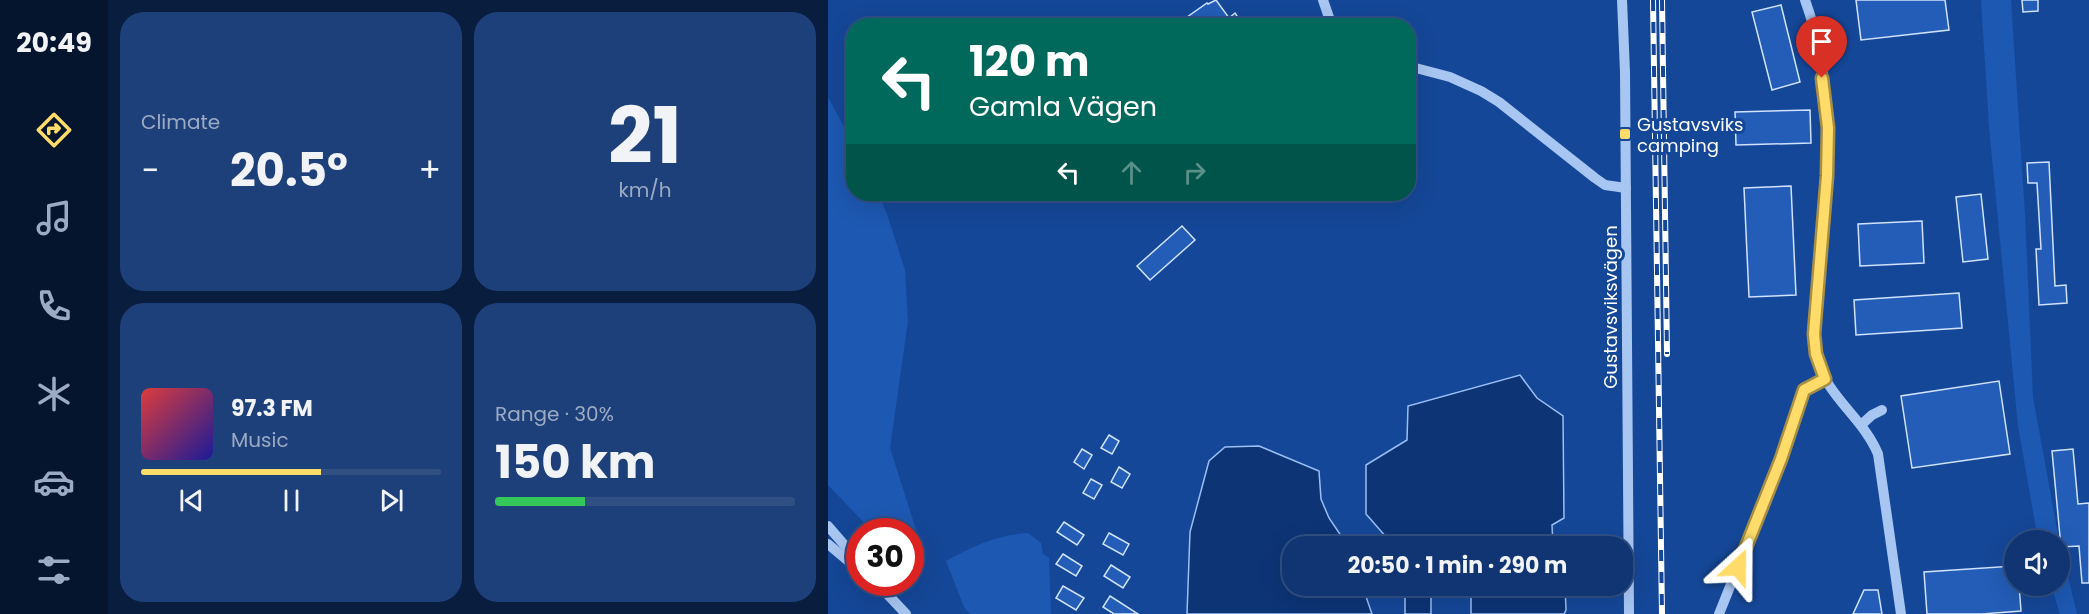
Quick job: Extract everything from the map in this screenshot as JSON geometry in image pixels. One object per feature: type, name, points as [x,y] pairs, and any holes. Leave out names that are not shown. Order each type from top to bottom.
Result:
[{"type":"street","points":[[1323,0],[1329,18]]},
{"type":"street","name":"Gustavsviksvägen","points":[[1622,0],[1626,188],[1629,614]]},
{"type":"street","points":[[1805,0],[1818,55],[1828,128],[1827,176],[1814,334],[1816,354],[1825,379],[1838,399],[1870,437],[1878,454],[1901,614]]},
{"type":"street","points":[[1416,68],[1450,77],[1481,91],[1499,102],[1595,178],[1605,184],[1626,188]]},
{"type":"street","points":[[1719,614],[1781,459],[1804,390],[1825,379]]},
{"type":"street","points":[[1861,425],[1882,410]]},
{"type":"street","points":[[828,526],[846,547]]},
{"type":"street","points":[[828,544],[846,559]]},
{"type":"street","points":[[888,596],[906,614]]},
{"type":"shaded area","points":[[1981,0],[2011,0],[2025,214],[2033,397],[2057,530],[2036,530],[2018,426],[1989,127]]},
{"type":"shaded area","points":[[828,97],[846,131],[846,201],[881,201],[905,270],[908,321],[890,448],[912,518],[860,518],[828,485]]},
{"type":"shaded area","points":[[1520,375],[1537,398],[1563,416],[1564,518],[1552,525],[1553,536],[1385,536],[1366,514],[1366,465],[1407,440],[1408,406]]},
{"type":"shaded area","points":[[1259,446],[1319,471],[1321,499],[1329,518],[1341,536],[1282,536],[1282,596],[1366,596],[1372,614],[1187,614],[1190,532],[1209,461],[1225,447]]},
{"type":"shaded area","points":[[1028,533],[1041,543],[1043,554],[1049,558],[1051,614],[970,614],[964,607],[946,561],[986,542]]},
{"type":"shaded area","points":[[2070,584],[2077,614],[2060,614],[2054,596],[2070,596]]},
{"type":"shaded area","points":[[1405,596],[1431,596],[1431,614],[1405,614]]},
{"type":"shaded area","points":[[1471,596],[1565,596],[1564,614],[1471,614]]},
{"type":"building","points":[[1216,0],[1229,18],[1186,18],[1207,3]]},
{"type":"building","points":[[1856,0],[1945,0],[1949,30],[1861,40]]},
{"type":"building","points":[[2022,0],[2038,0],[2038,11],[2023,12]]},
{"type":"building","points":[[1781,5],[1800,82],[1772,90],[1752,12]]},
{"type":"building","points":[[1235,13],[1238,18],[1229,18]]},
{"type":"building","points":[[1810,110],[1811,143],[1736,145],[1735,112]]},
{"type":"building","points":[[2049,162],[2055,286],[2066,285],[2067,303],[2039,305],[2036,249],[2041,249],[2037,183],[2028,183],[2027,163]]},
{"type":"building","points":[[1791,186],[1796,295],[1749,297],[1744,188]]},
{"type":"building","points":[[1981,194],[1988,259],[1963,262],[1956,197]]},
{"type":"building","points":[[1922,221],[1924,263],[1860,266],[1858,224]]},
{"type":"building","points":[[1182,226],[1195,240],[1150,280],[1137,266]]},
{"type":"building","points":[[1959,293],[1962,328],[1856,335],[1854,300]]},
{"type":"building","points":[[1999,381],[2010,454],[1912,468],[1901,396]]},
{"type":"building","points":[[1109,435],[1119,441],[1112,454],[1101,448]]},
{"type":"building","points":[[1082,449],[1092,455],[1084,469],[1074,462]]},
{"type":"building","points":[[2073,449],[2078,504],[2089,503],[2089,583],[2082,583],[2079,546],[2070,546],[2070,530],[2059,530],[2052,451]]},
{"type":"building","points":[[1119,467],[1130,474],[1122,488],[1111,482]]},
{"type":"building","points":[[1091,479],[1102,485],[1094,499],[1083,493]]},
{"type":"building","points":[[1064,522],[1084,535],[1077,545],[1057,532]]},
{"type":"building","points":[[1109,533],[1129,544],[1123,555],[1103,544]]},
{"type":"building","points":[[1063,554],[1082,566],[1076,576],[1056,564]]},
{"type":"building","points":[[1111,565],[1130,577],[1123,588],[1104,576]]},
{"type":"building","points":[[2004,567],[2004,596],[2020,596],[2021,611],[1927,614],[1924,572]]},
{"type":"building","points":[[1063,586],[1084,598],[1076,610],[1056,598]]},
{"type":"building","points":[[1864,590],[1878,590],[1882,614],[1853,614]]},
{"type":"building","points":[[1110,596],[1138,614],[1114,614],[1103,607]]},
{"type":"railway","points":[[1653,0],[1662,614]]},
{"type":"railway","points":[[1662,0],[1667,354]]},
{"type":"place","name":"Gustavsviks camping","points":[[1625,134]]},
{"type":"route","points":[[1738,567],[1781,459],[1804,390],[1825,379],[1816,354],[1814,334],[1827,176],[1828,128],[1822,78]]}]
